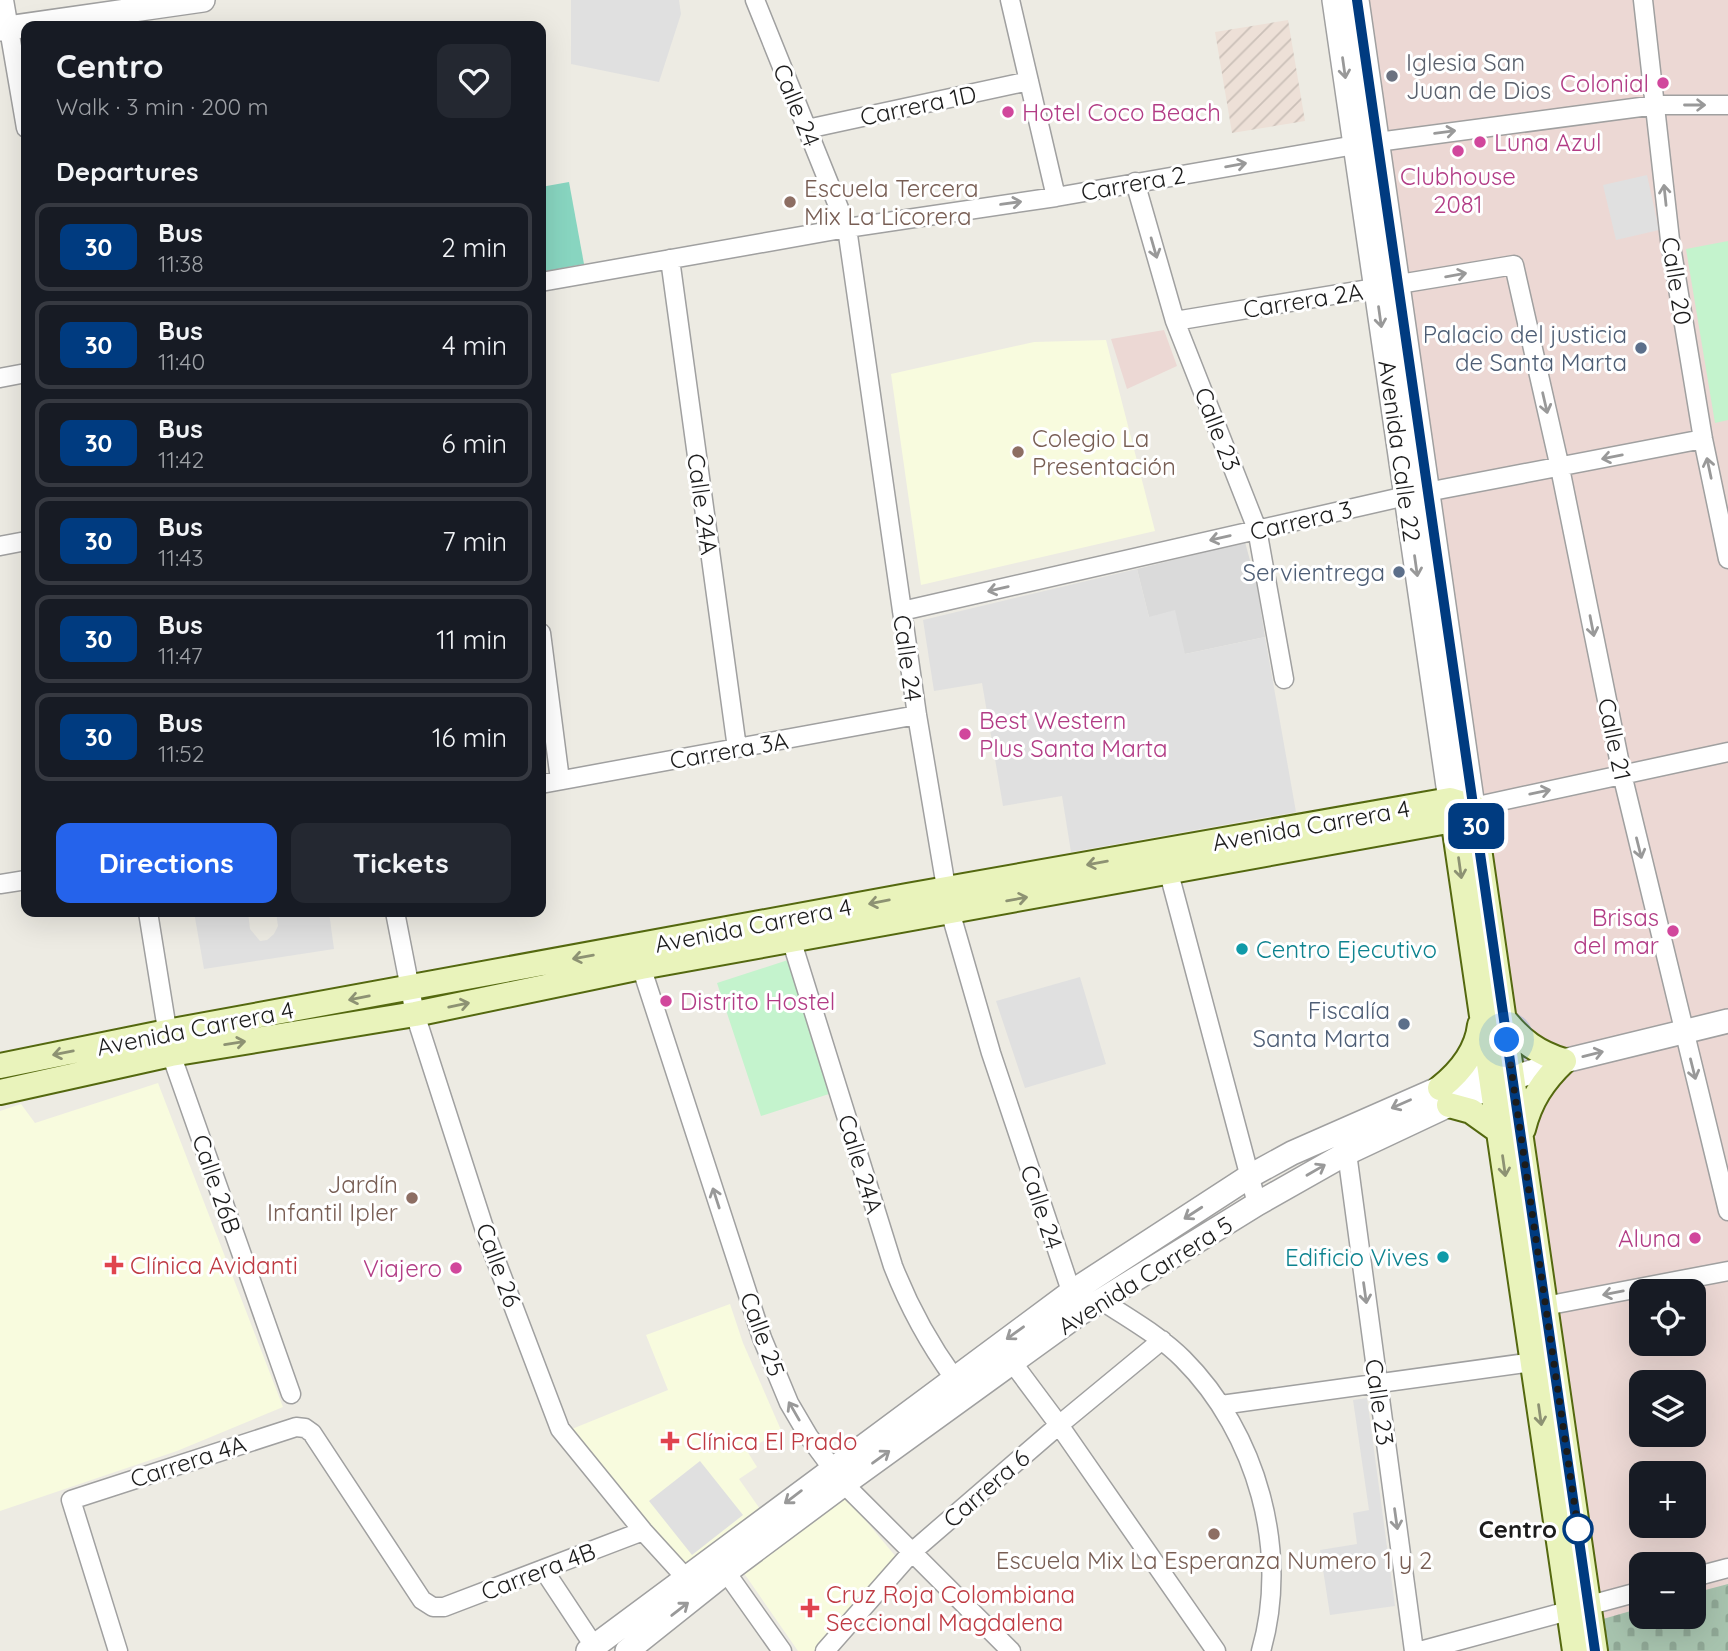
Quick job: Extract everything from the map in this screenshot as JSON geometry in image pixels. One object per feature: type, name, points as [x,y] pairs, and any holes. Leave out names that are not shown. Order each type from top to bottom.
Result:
[{"type":"main road","name":"Avenida Carrera 4","points":[[0,1066],[415,1014],[638,957],[1459,809]]},
{"type":"main road","name":"Avenida Calle 22","points":[[1459,809],[1510,1134],[1533,1362],[1579,1608],[1595,1651]]},
{"type":"main road","name":"Avenida Carrera 4","points":[[0,1093],[169,1043],[411,988],[791,939],[948,900]]},
{"type":"main road","points":[[1493,1017],[1530,1046],[1564,1061],[1548,1076],[1526,1114],[1510,1134],[1444,1096],[1470,1056],[1480,1032],[1493,1017]]},
{"type":"main road","name":"Avenida Calle 22","points":[[1510,1134],[1545,1306],[1579,1608],[1575,1651]]},
{"type":"street","points":[[4,0],[4,29],[21,106]]},
{"type":"street","points":[[59,21],[203,0]]},
{"type":"street","name":"Calle 24","points":[[755,0],[847,228],[916,715],[948,900],[991,1053],[1075,1303]]},
{"type":"street","points":[[1010,0],[1056,197]]},
{"type":"street","name":"Avenida Calle 22","points":[[1334,0],[1366,143],[1459,809]]},
{"type":"street","name":"Avenida Calle 22","points":[[1357,0],[1366,143]]},
{"type":"street","name":"Calle 20","points":[[1643,0],[1670,240],[1703,439],[1728,559]]},
{"type":"street","name":"Carrera 1D","points":[[807,129],[1029,81]]},
{"type":"street","name":"Carrera 2","points":[[546,281],[847,228],[1056,197],[1366,143],[1656,105],[1728,105]]},
{"type":"street","name":"Calle 23","points":[[1135,183],[1175,321],[1257,529],[1284,679]]},
{"type":"street","name":"Calle 24A","points":[[670,259],[737,748]]},
{"type":"street","name":"Carrera 2A","points":[[1175,321],[1514,265]]},
{"type":"street","name":"Calle 21","points":[[1514,265],[1560,468],[1622,774],[1728,1211]]},
{"type":"street","points":[[0,377],[21,374]]},
{"type":"street","name":"Carrera 3","points":[[902,611],[1417,494],[1703,439]]},
{"type":"street","points":[[0,545],[21,542]]},
{"type":"street","points":[[546,672],[560,780]]},
{"type":"street","name":"Carrera 3A","points":[[546,783],[916,715]]},
{"type":"street","points":[[1459,809],[1728,752]]},
{"type":"street","points":[[1166,862],[1257,1204]]},
{"type":"street","points":[[0,884],[21,881]]},
{"type":"street","name":"Calle 26B","points":[[150,917],[169,1043],[291,1394]]},
{"type":"street","name":"Calle 26","points":[[396,917],[415,1014],[487,1237],[560,1429],[643,1531],[685,1577]]},
{"type":"street","name":"Calle 24A","points":[[791,939],[892,1266],[907,1303],[929,1344],[954,1378]]},
{"type":"street","name":"Calle 25","points":[[638,957],[762,1338],[789,1402],[837,1476],[1011,1651]]},
{"type":"street","name":"Avenida Carrera 5","points":[[627,1651],[726,1572],[954,1378],[1075,1303],[1250,1176],[1292,1153],[1501,1073],[1564,1061],[1728,1021]]},
{"type":"street","name":"Avenida Carrera 5","points":[[591,1649],[685,1577],[1012,1362],[1075,1303],[1101,1300],[1257,1204],[1444,1096]]},
{"type":"street","name":"Calle 23","points":[[1346,1153],[1414,1651]]},
{"type":"street","points":[[1545,1306],[1728,1270]]},
{"type":"street","points":[[1101,1300],[1162,1340],[1204,1381],[1221,1405],[1255,1473],[1271,1547],[1269,1623],[1261,1651]]},
{"type":"street","name":"Carrera 6","points":[[825,1651],[912,1552],[1162,1340]]},
{"type":"street","points":[[1012,1362],[1216,1651]]},
{"type":"street","points":[[1221,1405],[1533,1362]]},
{"type":"street","name":"Carrera 4A","points":[[118,1651],[71,1500],[296,1427],[305,1428],[312,1433],[422,1600],[433,1607]]},
{"type":"street","name":"Carrera 4B","points":[[433,1607],[444,1607],[643,1531]]},
{"type":"street","points":[[1706,1574],[1728,1568]]},
{"type":"street","points":[[543,1569],[591,1649]]},
{"type":"street","points":[[726,1572],[782,1651]]},
{"type":"street","points":[[1420,1651],[1629,1595]]},
{"type":"shaded area","points":[[571,0],[679,0],[681,14],[659,82],[571,64]]},
{"type":"shaded area","points":[[1331,0],[1728,0],[1728,1651],[1578,1651]]},
{"type":"shaded area","points":[[1288,20],[1305,121],[1232,133],[1215,32]]},
{"type":"shaded area","points":[[1647,175],[1659,230],[1616,240],[1603,185]]},
{"type":"shaded area","points":[[1164,330],[1177,366],[1127,389],[1111,339]]},
{"type":"shaded area","name":"Colegio La Presentación","points":[[1106,340],[1155,531],[921,585],[891,374],[1034,342]]},
{"type":"shaded area","points":[[1245,542],[1257,586],[1265,637],[1185,654],[1149,617],[1137,569]]},
{"type":"shaded area","points":[[1137,569],[1149,617],[1175,610],[1185,654],[1265,637],[1296,812],[1071,852],[1062,796],[1003,806],[982,683],[934,691],[923,620]]},
{"type":"shaded area","points":[[195,917],[249,917],[250,929],[260,941],[267,940],[274,934],[278,926],[277,917],[330,917],[334,949],[204,969]]},
{"type":"shaded area","points":[[1080,977],[1106,1064],[1025,1088],[996,1001]]},
{"type":"shaded area","name":"Clínica Avidanti","points":[[158,1083],[283,1407],[177,1451],[0,1511],[0,1111],[21,1104],[35,1123]]},
{"type":"shaded area","name":"Clínica El Prado","points":[[730,1304],[743,1343],[781,1430],[747,1451],[757,1467],[739,1479],[760,1509],[685,1573],[567,1431],[668,1390],[646,1335]]},
{"type":"shaded area","points":[[1367,1398],[1395,1606],[1330,1615],[1320,1550],[1357,1544],[1353,1513],[1369,1510],[1353,1400]]},
{"type":"shaded area","points":[[700,1461],[743,1515],[692,1555],[649,1501]]},
{"type":"shaded area","name":"Cruz Roja Colombiana Seccional Magdalena","points":[[841,1491],[897,1558],[814,1651],[798,1651],[739,1566]]},
{"type":"green space","points":[[569,182],[584,264],[546,271],[546,186]]},
{"type":"green space","points":[[1728,241],[1728,420],[1715,423],[1686,249]]},
{"type":"green space","points":[[788,960],[832,1093],[761,1116],[717,983]]},
{"type":"green space","points":[[1728,1584],[1728,1651],[1608,1651],[1603,1619],[1629,1611],[1629,1629],[1706,1629],[1706,1590]]},
{"type":"bus line","name":"30","points":[[1357,0],[1595,1651]]},
{"type":"place","name":"Iglesia San Juan de Dios","points":[[1392,76]]},
{"type":"place","name":"Colonial","points":[[1663,83]]},
{"type":"place","name":"Hotel Coco Beach","points":[[1008,112]]},
{"type":"place","name":"Luna Azul","points":[[1480,142]]},
{"type":"place","name":"Clubhouse 2081","points":[[1458,151]]},
{"type":"place","name":"Escuela Tercera Mix La Licorera","points":[[790,202]]},
{"type":"place","name":"Palacio del justicia de Santa Marta","points":[[1641,348]]},
{"type":"place","name":"Colegio La Presentación","points":[[1018,452]]},
{"type":"place","name":"Servientrega","points":[[1399,572]]},
{"type":"place","name":"Best Western Plus Santa Marta","points":[[965,734]]},
{"type":"place","name":"Brisas del mar","points":[[1673,931]]},
{"type":"place","name":"Centro Ejecutivo","points":[[1242,949]]},
{"type":"place","name":"Distrito Hostel","points":[[666,1001]]},
{"type":"place","name":"Fiscalía Santa Marta","points":[[1404,1024]]},
{"type":"place","name":"Jardín Infantil Ipler","points":[[412,1198]]},
{"type":"place","name":"Aluna","points":[[1695,1238]]},
{"type":"place","name":"Edificio Vives","points":[[1443,1257]]},
{"type":"place","name":"Clínica Avidanti","points":[[114,1265]]},
{"type":"place","name":"Viajero","points":[[456,1268]]},
{"type":"place","name":"Clínica El Prado","points":[[670,1441]]},
{"type":"place","name":"Centro","points":[[1578,1529]]},
{"type":"place","name":"Escuela Mix La Esperanza Numero 1 y 2","points":[[1214,1534]]},
{"type":"place","name":"Cruz Roja Colombiana Seccional Magdalena","points":[[810,1608]]},
{"type":"route","points":[[1507,1040],[1578,1529]]}]
